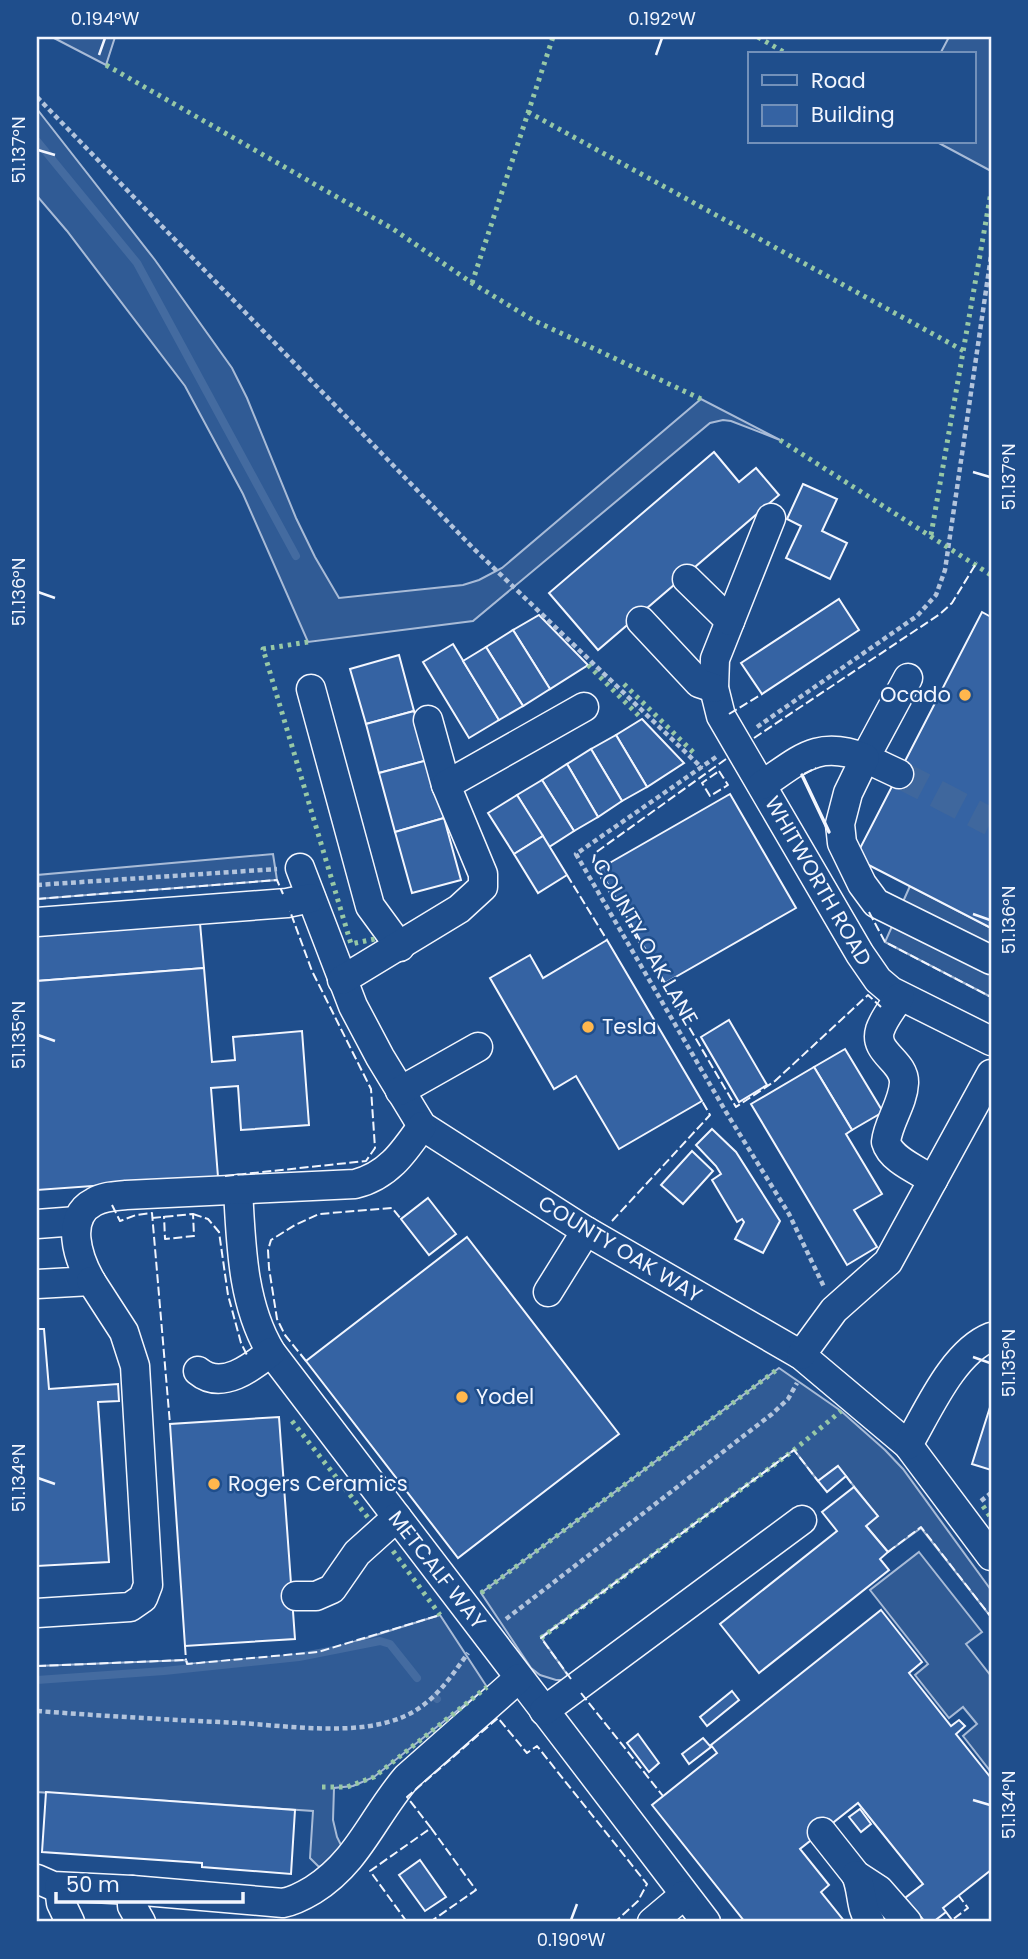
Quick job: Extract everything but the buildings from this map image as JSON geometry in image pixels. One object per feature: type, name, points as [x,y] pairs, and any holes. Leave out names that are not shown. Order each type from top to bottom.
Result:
[{"type":"street","points":[[641,621],[699,683],[714,688],[715,659],[771,518]]},
{"type":"street","points":[[687,579],[730,621]]},
{"type":"street","points":[[908,678],[848,793],[840,824],[842,843],[862,884],[876,903],[991,960]]},
{"type":"street","name":"WHITWORTH ROAD","points":[[714,688],[718,707],[736,743],[878,980],[900,997],[991,1041]]},
{"type":"street","points":[[311,689],[370,906],[400,947]]},
{"type":"street","points":[[446,785],[584,707]]},
{"type":"street","points":[[342,980],[467,904],[484,884],[483,874],[446,785],[428,720]]},
{"type":"street","points":[[762,785],[816,752],[841,750],[899,774]]},
{"type":"street","name":"COUNTY OAK WAY","points":[[300,868],[342,980],[367,1035],[422,1126],[586,1231],[801,1355],[908,1445],[991,1556]]},
{"type":"street","points":[[37,922],[287,903],[311,898]]},
{"type":"street","points":[[900,997],[883,1024],[878,1039],[882,1048],[898,1066],[904,1080],[886,1142],[894,1155],[933,1180]]},
{"type":"street","points":[[400,1091],[478,1047]]},
{"type":"street","points":[[801,1355],[834,1310],[888,1262],[991,1074]]},
{"type":"street","points":[[37,1613],[130,1607],[143,1598],[148,1585],[135,1366],[124,1332],[91,1281],[80,1258],[77,1221],[83,1210],[91,1203],[108,1197],[343,1185],[365,1181],[380,1175],[392,1164],[422,1126]]},
{"type":"street","name":"METCALF WAY","points":[[238,1189],[247,1285],[257,1327],[271,1352],[706,1922]]},
{"type":"street","points":[[37,1224],[77,1221]]},
{"type":"street","points":[[548,1292],[586,1231]]},
{"type":"street","points":[[37,1284],[91,1281]]},
{"type":"street","points":[[908,1445],[949,1374],[979,1342],[991,1337]]},
{"type":"street","points":[[198,1371],[208,1378],[228,1377],[246,1370],[271,1352]]},
{"type":"street","points":[[296,1596],[316,1596],[332,1589],[357,1553],[397,1517]]},
{"type":"street","points":[[544,1711],[802,1520]]},
{"type":"street","points":[[48,1883],[132,1890],[288,1913],[304,1895],[339,1870],[355,1854],[392,1795],[407,1777],[519,1678]]},
{"type":"street","points":[[822,1832],[856,1875],[864,1911],[870,1922]]},
{"type":"street","points":[[856,1875],[879,1890],[907,1922]]},
{"type":"street","points":[[48,1883],[70,1922]]},
{"type":"street","points":[[132,1890],[132,1906],[141,1922]]},
{"type":"street","points":[[652,1922],[684,1895]]},
{"type":"path","points":[[37,97],[474,550],[702,768]]},
{"type":"path","name":"COUNTY OAK LANE","points":[[834,1310],[789,1214],[726,1112],[576,854],[917,616],[936,595],[945,570],[991,256]]},
{"type":"path","points":[[37,885],[300,868]]},
{"type":"shaded area","points":[[52,37],[115,37],[106,65]]},
{"type":"shaded area","points":[[949,37],[991,37],[991,171],[941,144],[976,144],[976,52],[941,52]]},
{"type":"shaded area","points":[[37,109],[155,260],[232,368],[296,518],[339,598],[463,585],[502,568],[701,399],[780,440],[731,421],[710,423],[473,621],[308,642],[243,494],[185,386],[67,231],[37,196]]},
{"type":"shaded area","points":[[273,854],[277,880],[37,899],[37,875]]},
{"type":"shaded area","points":[[910,886],[991,928],[991,997],[885,942]]},
{"type":"shaded area","points":[[779,1368],[841,1411],[903,1469],[991,1590],[991,1617],[921,1528],[888,1552],[866,1526],[877,1516],[838,1466],[818,1481],[794,1450],[541,1637],[571,1680],[556,1680],[540,1675],[531,1668],[481,1593]]},
{"type":"shaded area","points":[[919,1552],[982,1632],[966,1644],[991,1676],[991,1772],[963,1736],[977,1724],[963,1707],[949,1718],[915,1675],[928,1664],[870,1590]]},
{"type":"shaded area","points":[[440,1615],[487,1687],[374,1777],[353,1786],[334,1788],[333,1820],[344,1851],[319,1867],[310,1858],[313,1811],[37,1792],[37,1666],[186,1660],[188,1664],[298,1655],[328,1650]]},
{"type":"waterway","points":[[37,141],[137,263],[296,556]]},
{"type":"waterway","points":[[37,1680],[164,1671],[299,1657],[380,1641],[390,1644],[417,1678]]},
{"type":"tunnel","points":[[899,774],[991,822]]},
{"type":"hedge","points":[[472,283],[553,37]]},
{"type":"hedge","points":[[758,37],[784,52]]},
{"type":"hedge","points":[[106,65],[393,229],[472,283],[533,320],[701,399]]},
{"type":"hedge","points":[[528,112],[964,351]]},
{"type":"hedge","points":[[931,535],[991,192]]},
{"type":"hedge","points":[[780,440],[991,575]]},
{"type":"hedge","points":[[308,642],[263,649],[351,944],[379,938]]},
{"type":"hedge","points":[[588,665],[642,719]]},
{"type":"hedge","points":[[624,684],[696,755]]},
{"type":"hedge","points":[[481,1593],[779,1368]]},
{"type":"hedge","points":[[541,1638],[794,1450],[841,1411]]},
{"type":"hedge","points":[[292,1421],[369,1519]]},
{"type":"hedge","points":[[983,1506],[991,1518]]},
{"type":"hedge","points":[[393,1551],[440,1615]]},
{"type":"hedge","points":[[322,1787],[347,1787],[374,1777],[487,1687]]},
{"type":"fence","points":[[754,738],[940,614],[952,603],[977,562]]},
{"type":"fence","points":[[729,714],[762,694]]},
{"type":"fence","points":[[726,759],[595,853],[593,864],[736,1107],[775,1081],[868,995],[881,1007]]},
{"type":"fence","points":[[804,774],[816,768]]},
{"type":"fence","points":[[719,771],[728,785],[710,796],[702,783],[719,771]]},
{"type":"fence","points":[[567,875],[607,940]]},
{"type":"fence","points":[[37,899],[277,880],[283,894]]},
{"type":"fence","points":[[225,1176],[366,1161],[375,1148],[371,1089],[312,971],[290,911]]},
{"type":"fence","points":[[869,912],[885,942],[991,997]]},
{"type":"fence","points":[[612,1221],[710,1115],[702,1101]]},
{"type":"fence","points":[[112,1205],[120,1221],[152,1213],[170,1424]]},
{"type":"fence","points":[[306,1361],[285,1335],[277,1319],[269,1268],[268,1250],[271,1240],[319,1214],[392,1208],[401,1219]]},
{"type":"fence","points":[[193,1214],[208,1219],[219,1232],[228,1295],[241,1343],[248,1357]]},
{"type":"fence","points":[[152,1218],[193,1214],[194,1236],[165,1239],[164,1216]]},
{"type":"fence","points":[[571,1679],[541,1638],[794,1450],[818,1481]]},
{"type":"fence","points":[[846,1476],[854,1487]]},
{"type":"fence","points":[[888,1552],[921,1527],[991,1617]]},
{"type":"fence","points":[[37,1666],[186,1660],[187,1664],[318,1652],[440,1615]]},
{"type":"fence","points":[[185,1646],[186,1660]]},
{"type":"fence","points":[[581,1693],[663,1796]]},
{"type":"fence","points":[[431,1828],[407,1797],[498,1718],[527,1753],[537,1746],[647,1884],[638,1901],[615,1922]]},
{"type":"fence","points":[[407,1922],[370,1871],[431,1828],[476,1890],[430,1922]]},
{"type":"fence","points":[[946,1912],[952,1920],[968,1908],[959,1896]]},
{"type":"wall","points":[[802,775],[829,832]]},
{"type":"place","name":"Ocado","points":[[965,695]]},
{"type":"place","name":"Tesla","points":[[588,1027]]},
{"type":"place","name":"Yodel","points":[[462,1397]]},
{"type":"place","name":"Rogers Ceramics","points":[[214,1484]]}]
